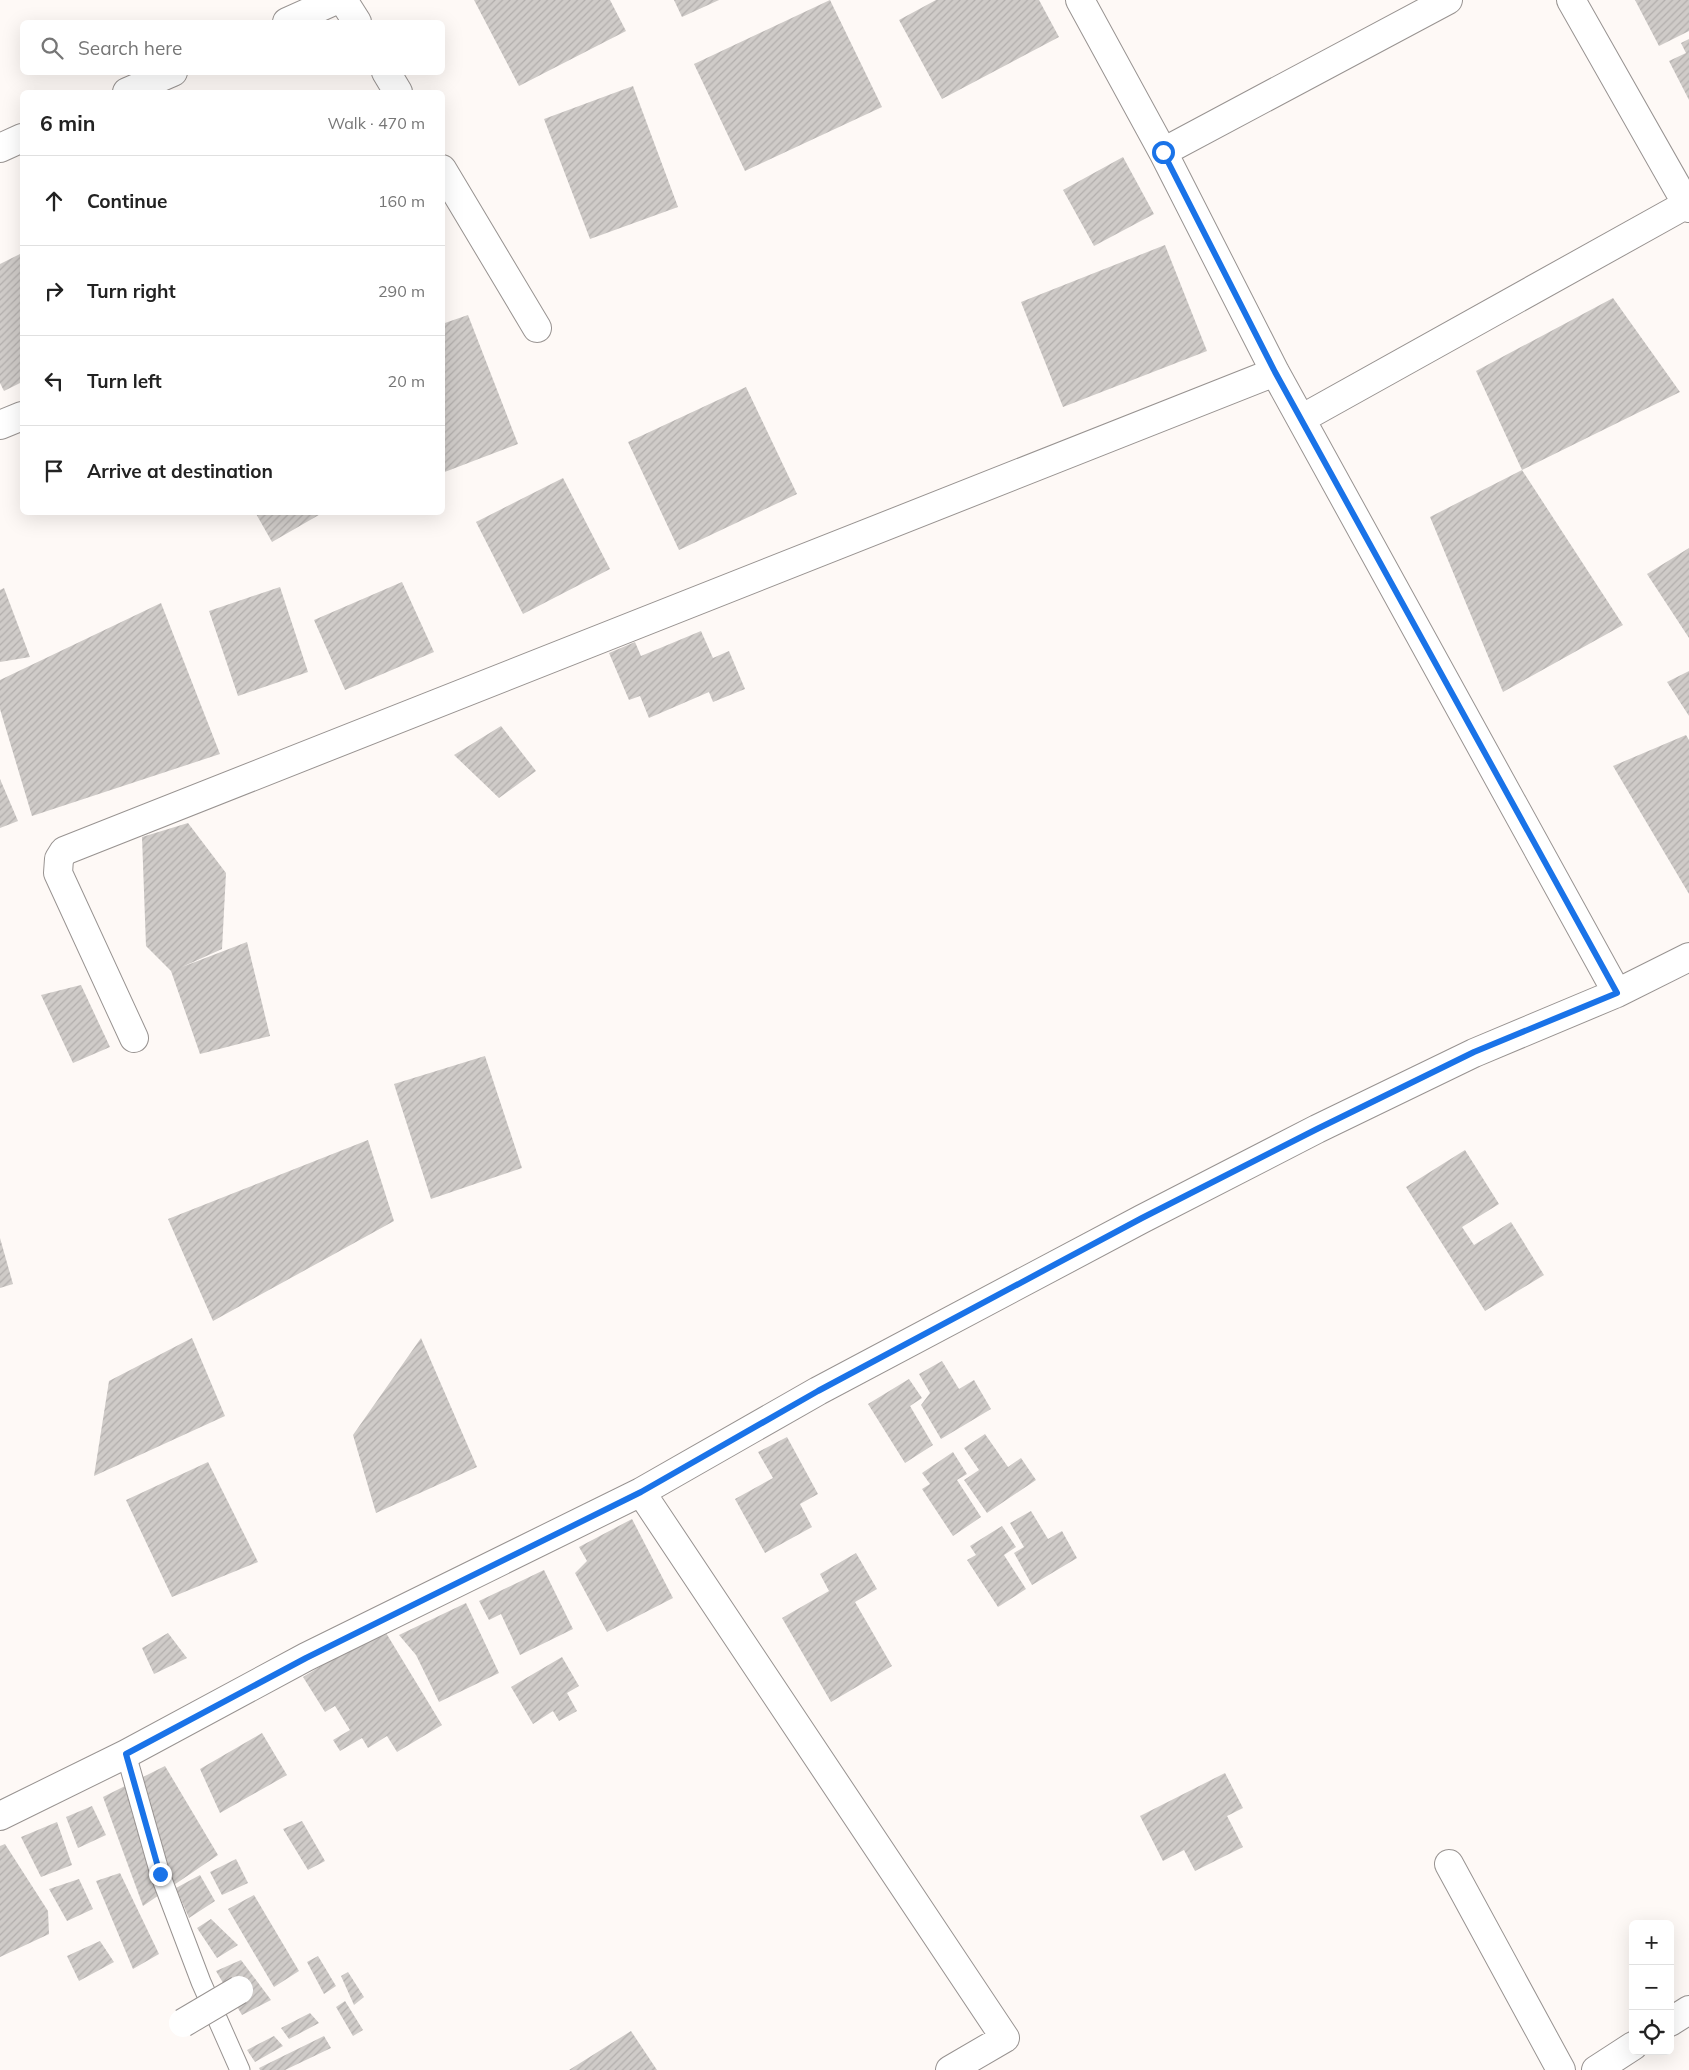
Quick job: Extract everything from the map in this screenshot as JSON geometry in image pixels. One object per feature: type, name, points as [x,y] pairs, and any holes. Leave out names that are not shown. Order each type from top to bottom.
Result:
[{"type":"street","points":[[291,20],[336,0]]},
{"type":"street","points":[[344,0],[356,20]]},
{"type":"street","points":[[1080,0],[1163,152],[1275,372],[1617,993]]},
{"type":"street","points":[[1163,152],[1448,0]]},
{"type":"street","points":[[1301,419],[1688,206],[1570,0]]},
{"type":"street","points":[[137,90],[167,75]]},
{"type":"street","points":[[388,75],[397,90]]},
{"type":"street","points":[[0,148],[20,139]]},
{"type":"street","points":[[445,173],[537,328]]},
{"type":"street","points":[[134,1038],[58,873],[58,859],[64,851],[1275,372]]},
{"type":"street","points":[[0,425],[20,417]]},
{"type":"street","points":[[0,1816],[126,1754],[306,1658],[641,1492],[818,1391],[1142,1218],[1299,1138],[1474,1052],[1617,993],[1689,957]]},
{"type":"street","points":[[641,1492],[1005,2038],[950,2070]]},
{"type":"street","points":[[1449,1864],[1561,2070]]},
{"type":"street","points":[[183,2023],[239,1990]]},
{"type":"street","points":[[1674,2019],[1689,2010]]},
{"type":"street","points":[[1596,2070],[1629,2049]]},
{"type":"lane","points":[[126,1754],[160,1874],[201,1982],[240,2070]]},
{"type":"building","points":[[474,0],[610,0],[626,31],[519,86]]},
{"type":"building","points":[[674,0],[719,0],[682,17]]},
{"type":"building","points":[[830,0],[882,107],[745,171],[694,64]]},
{"type":"building","points":[[936,0],[1039,0],[1059,37],[942,99],[899,20]]},
{"type":"building","points":[[1635,0],[1689,0],[1689,31],[1659,46]]},
{"type":"building","points":[[1689,39],[1689,100],[1669,61],[1686,53],[1681,43]]},
{"type":"building","points":[[633,86],[678,207],[590,239],[544,119]]},
{"type":"building","points":[[1123,157],[1154,214],[1094,246],[1063,190]]},
{"type":"building","points":[[1165,245],[1207,351],[1063,407],[1021,302]]},
{"type":"building","points":[[20,254],[20,383],[4,391],[0,383],[0,264]]},
{"type":"building","points":[[1613,298],[1680,392],[1522,470],[1476,371]]},
{"type":"building","points":[[468,315],[518,444],[445,472],[445,323]]},
{"type":"building","points":[[746,387],[797,494],[679,550],[628,442]]},
{"type":"building","points":[[1522,470],[1623,625],[1503,692],[1430,517]]},
{"type":"building","points":[[563,478],[610,569],[523,614],[476,522]]},
{"type":"building","points":[[257,515],[319,515],[272,542]]},
{"type":"building","points":[[1689,548],[1689,638],[1647,574]]},
{"type":"building","points":[[402,582],[434,652],[345,690],[314,620]]},
{"type":"building","points":[[280,587],[308,672],[238,696],[209,611]]},
{"type":"building","points":[[4,588],[30,657],[0,662],[0,590]]},
{"type":"building","points":[[161,603],[220,754],[32,816],[0,709],[0,680]]},
{"type":"building","points":[[701,631],[713,658],[729,651],[745,689],[713,702],[709,692],[649,718],[640,696],[629,700],[609,653],[635,642],[641,656]]},
{"type":"building","points":[[1689,671],[1689,716],[1667,682]]},
{"type":"building","points":[[501,726],[536,771],[499,798],[454,755]]},
{"type":"building","points":[[1686,735],[1689,740],[1689,894],[1613,766]]},
{"type":"building","points":[[0,779],[18,821],[0,828]]},
{"type":"building","points":[[188,823],[226,873],[222,949],[182,967],[247,942],[270,1036],[200,1054],[171,971],[146,946],[142,837]]},
{"type":"building","points":[[81,985],[110,1047],[73,1063],[41,995]]},
{"type":"building","points":[[485,1056],[522,1168],[431,1199],[394,1084]]},
{"type":"building","points":[[368,1140],[394,1221],[213,1321],[168,1219]]},
{"type":"building","points":[[1465,1150],[1499,1204],[1462,1227],[1474,1245],[1511,1222],[1544,1275],[1485,1311],[1406,1187]]},
{"type":"building","points":[[0,1238],[13,1284],[0,1288]]},
{"type":"building","points":[[192,1338],[225,1416],[94,1476],[109,1381]]},
{"type":"building","points":[[421,1338],[477,1467],[376,1513],[353,1435]]},
{"type":"building","points":[[942,1361],[959,1389],[974,1380],[991,1409],[941,1439],[921,1405],[930,1393],[919,1374]]},
{"type":"building","points":[[909,1379],[922,1398],[910,1406],[933,1445],[905,1463],[868,1404]]},
{"type":"building","points":[[985,1434],[1008,1467],[1021,1458],[1036,1480],[987,1513],[964,1480],[979,1470],[964,1448]]},
{"type":"building","points":[[787,1437],[818,1494],[800,1504],[812,1527],[765,1553],[735,1499],[773,1478],[758,1452]]},
{"type":"building","points":[[953,1452],[967,1474],[957,1480],[981,1517],[953,1536],[922,1489],[930,1484],[922,1473]]},
{"type":"building","points":[[208,1462],[258,1562],[172,1597],[126,1500]]},
{"type":"building","points":[[1031,1511],[1048,1539],[1062,1531],[1077,1558],[1032,1585],[1014,1553],[1024,1547],[1010,1523]]},
{"type":"building","points":[[632,1519],[673,1598],[607,1632],[575,1573],[587,1561],[579,1547]]},
{"type":"building","points":[[1002,1526],[1016,1547],[1004,1555],[1026,1589],[998,1607],[967,1560],[976,1555],[970,1546]]},
{"type":"building","points":[[856,1553],[877,1589],[855,1602],[892,1666],[831,1702],[782,1618],[829,1591],[820,1574]]},
{"type":"building","points":[[544,1570],[573,1629],[520,1655],[501,1614],[489,1620],[479,1601]]},
{"type":"building","points":[[466,1603],[499,1673],[439,1702],[416,1655],[399,1635]]},
{"type":"building","points":[[383,1628],[442,1725],[397,1752],[387,1736],[368,1748],[362,1738],[340,1751],[333,1740],[350,1730],[335,1706],[325,1712],[303,1677]]},
{"type":"building","points":[[168,1633],[187,1658],[154,1674],[142,1648]]},
{"type":"building","points":[[562,1657],[579,1686],[567,1693],[577,1711],[559,1721],[553,1711],[533,1724],[511,1687]]},
{"type":"building","points":[[262,1733],[287,1775],[220,1813],[200,1769]]},
{"type":"building","points":[[165,1766],[218,1855],[143,1906],[103,1797]]},
{"type":"building","points":[[1225,1773],[1243,1808],[1227,1816],[1243,1847],[1195,1871],[1184,1850],[1163,1861],[1140,1816]]},
{"type":"building","points":[[92,1806],[106,1835],[78,1848],[66,1817]]},
{"type":"building","points":[[302,1821],[325,1861],[308,1870],[283,1829]]},
{"type":"building","points":[[57,1822],[72,1865],[41,1877],[21,1837]]},
{"type":"building","points":[[5,1844],[48,1911],[49,1934],[0,1957],[0,1846]]},
{"type":"building","points":[[236,1859],[248,1883],[222,1895],[210,1872]]},
{"type":"building","points":[[120,1873],[159,1954],[133,1969],[96,1881]]},
{"type":"building","points":[[200,1875],[215,1901],[189,1918],[176,1888]]},
{"type":"building","points":[[79,1879],[93,1909],[67,1921],[49,1889]]},
{"type":"building","points":[[254,1895],[299,1971],[274,1987],[228,1909]]},
{"type":"building","points":[[211,1919],[238,1945],[217,1958],[197,1928]]},
{"type":"building","points":[[100,1941],[114,1962],[79,1981],[67,1956]]},
{"type":"building","points":[[318,1956],[336,1986],[324,1994],[307,1962]]},
{"type":"building","points":[[241,1960],[271,2000],[242,2015],[216,1971]]},
{"type":"building","points":[[348,1972],[364,1997],[354,2005],[341,1976]]},
{"type":"building","points":[[345,2001],[363,2030],[353,2036],[336,2007]]},
{"type":"building","points":[[310,2013],[319,2023],[289,2039],[281,2028]]},
{"type":"building","points":[[631,2031],[657,2070],[569,2070]]},
{"type":"building","points":[[274,2036],[283,2046],[255,2062],[247,2050]]},
{"type":"building","points":[[324,2036],[331,2048],[285,2070],[260,2070],[259,2068]]},
{"type":"route","points":[[160,1874],[126,1754],[306,1658],[641,1492],[818,1391],[1142,1218],[1474,1052],[1617,993],[1275,372],[1163,152]]}]
